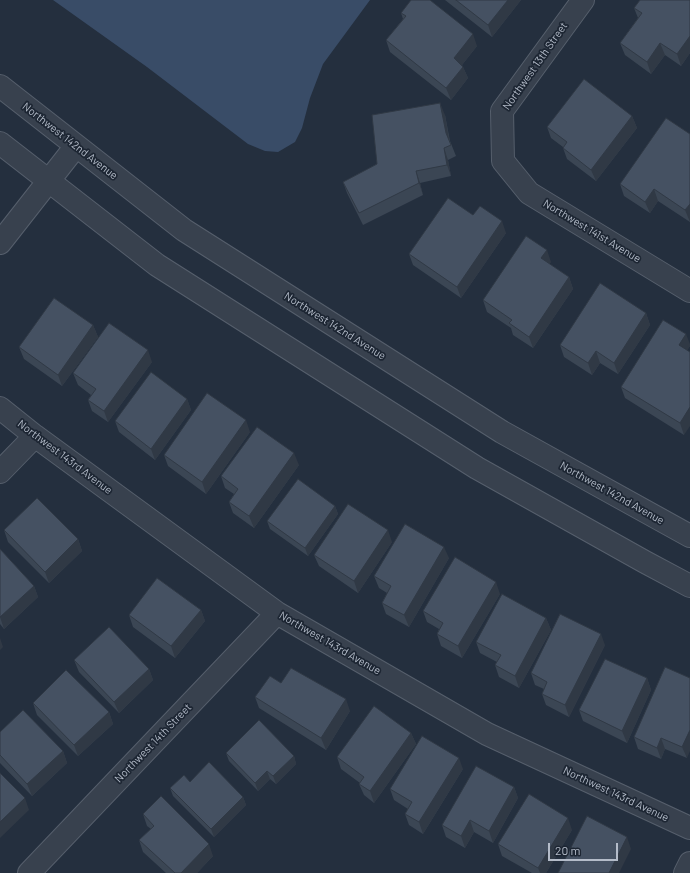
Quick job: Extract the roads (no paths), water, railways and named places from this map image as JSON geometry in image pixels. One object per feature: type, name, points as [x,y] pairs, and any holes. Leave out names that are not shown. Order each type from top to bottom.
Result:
[{"type":"street","name":"Northwest 13th Street","points":[[503,161],[502,111],[583,0]]},
{"type":"street","name":"Northwest 142nd Avenue","points":[[0,86],[197,239],[502,432],[690,536]]},
{"type":"street","points":[[0,143],[157,266],[470,463],[690,586]]},
{"type":"street","points":[[0,243],[76,146]]},
{"type":"street","name":"Northwest 141st Avenue","points":[[503,161],[529,192],[690,291]]},
{"type":"street","name":"Northwest 143rd Avenue","points":[[0,408],[35,436],[277,613],[487,734],[690,828]]},
{"type":"street","points":[[0,472],[35,436]]},
{"type":"street","name":"Northwest 14th Street","points":[[29,873],[277,613]]},
{"type":"street","points":[[685,873],[690,863]]},
{"type":"water","points":[[53,0],[370,0],[323,64],[310,98],[302,128],[295,142],[278,152],[265,151],[248,144],[147,67]]}]
